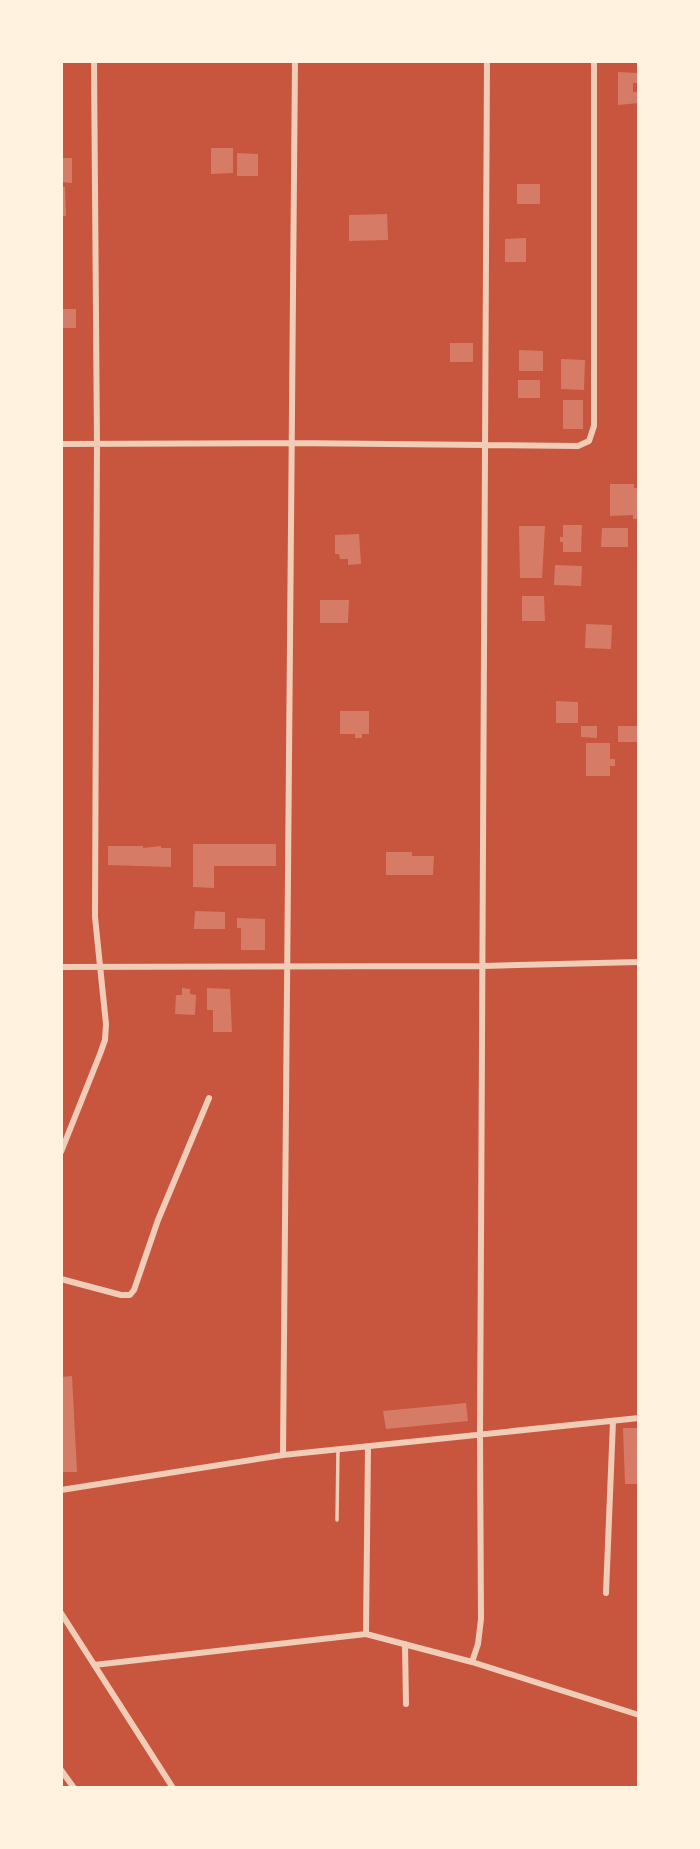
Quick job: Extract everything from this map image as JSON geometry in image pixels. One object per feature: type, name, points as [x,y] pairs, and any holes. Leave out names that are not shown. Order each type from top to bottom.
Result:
[{"type":"street","points":[[61,1152],[104,1040],[105,1001],[95,917],[97,444],[94,61]]},
{"type":"street","points":[[283,1455],[295,61]]},
{"type":"street","points":[[472,1662],[481,1619],[487,61]]},
{"type":"street","points":[[61,444],[578,446],[589,441],[594,426],[594,61]]},
{"type":"street","points":[[61,967],[483,966],[639,962]]},
{"type":"street","points":[[61,1279],[130,1295],[209,1098]]},
{"type":"street","points":[[61,1490],[283,1455],[639,1418]]},
{"type":"street","points":[[606,1593],[613,1421]]},
{"type":"street","points":[[366,1634],[368,1447]]},
{"type":"street","points":[[61,1613],[173,1788]]},
{"type":"street","points":[[94,1665],[366,1634],[472,1662],[639,1715]]},
{"type":"street","points":[[405,1644],[406,1704]]},
{"type":"street","points":[[61,1770],[74,1788]]},
{"type":"lane","points":[[337,1520],[338,1449]]},
{"type":"building","points":[[618,72],[637,73],[633,92],[639,92],[639,103],[618,105]]},
{"type":"building","points":[[211,148],[233,148],[233,173],[211,174]]},
{"type":"building","points":[[237,153],[258,154],[258,176],[237,176]]},
{"type":"building","points":[[61,158],[72,158],[72,183],[61,182]]},
{"type":"building","points":[[517,184],[540,184],[540,204],[517,204]]},
{"type":"building","points":[[61,187],[65,187],[66,216],[61,216]]},
{"type":"building","points":[[387,214],[388,240],[349,241],[349,215]]},
{"type":"building","points":[[526,238],[526,262],[505,262],[505,239]]},
{"type":"building","points":[[61,309],[76,309],[76,328],[61,328]]},
{"type":"building","points":[[450,343],[473,343],[473,362],[450,362]]},
{"type":"building","points":[[519,350],[543,351],[543,371],[519,371]]},
{"type":"building","points":[[561,359],[585,360],[584,390],[561,389]]},
{"type":"building","points":[[518,380],[540,380],[540,398],[518,398]]},
{"type":"building","points":[[563,400],[583,400],[583,429],[563,429]]},
{"type":"building","points":[[610,484],[634,484],[634,488],[639,488],[639,519],[633,519],[633,515],[610,516]]},
{"type":"building","points":[[563,525],[582,525],[581,552],[563,552],[560,537],[563,537]]},
{"type":"building","points":[[519,526],[545,526],[542,578],[520,578]]},
{"type":"building","points":[[602,528],[628,528],[628,547],[601,547]]},
{"type":"building","points":[[359,534],[361,564],[348,565],[348,559],[340,559],[339,554],[335,554],[335,535]]},
{"type":"building","points":[[555,565],[582,566],[581,586],[554,585]]},
{"type":"building","points":[[522,596],[544,596],[545,621],[522,621]]},
{"type":"building","points":[[320,600],[349,600],[348,623],[320,623]]},
{"type":"building","points":[[586,624],[612,625],[611,649],[585,648]]},
{"type":"building","points":[[556,701],[578,702],[578,723],[556,723]]},
{"type":"building","points":[[340,711],[369,711],[369,734],[355,738],[355,734],[340,734]]},
{"type":"building","points":[[581,726],[597,726],[597,738],[581,737]]},
{"type":"building","points":[[618,726],[639,726],[639,742],[618,742]]},
{"type":"building","points":[[586,743],[610,743],[610,759],[615,759],[615,766],[610,766],[610,776],[586,776]]},
{"type":"building","points":[[193,844],[276,844],[276,866],[214,866],[214,888],[193,887]]},
{"type":"building","points":[[108,846],[171,848],[171,867],[108,865]]},
{"type":"building","points":[[386,852],[412,852],[412,856],[434,856],[433,875],[386,875]]},
{"type":"building","points":[[195,911],[225,912],[225,929],[194,929]]},
{"type":"building","points":[[237,918],[265,919],[265,950],[241,950],[241,928],[237,928]]},
{"type":"building","points":[[182,988],[190,989],[190,994],[196,995],[195,1015],[175,1014],[176,995],[182,995]]},
{"type":"building","points":[[207,988],[230,989],[232,1032],[213,1032],[213,1010],[207,1010]]},
{"type":"building","points":[[72,1376],[77,1472],[61,1472],[61,1377]]},
{"type":"building","points":[[466,1403],[468,1421],[386,1429],[383,1411]]},
{"type":"building","points":[[623,1428],[639,1428],[639,1484],[625,1484]]}]
